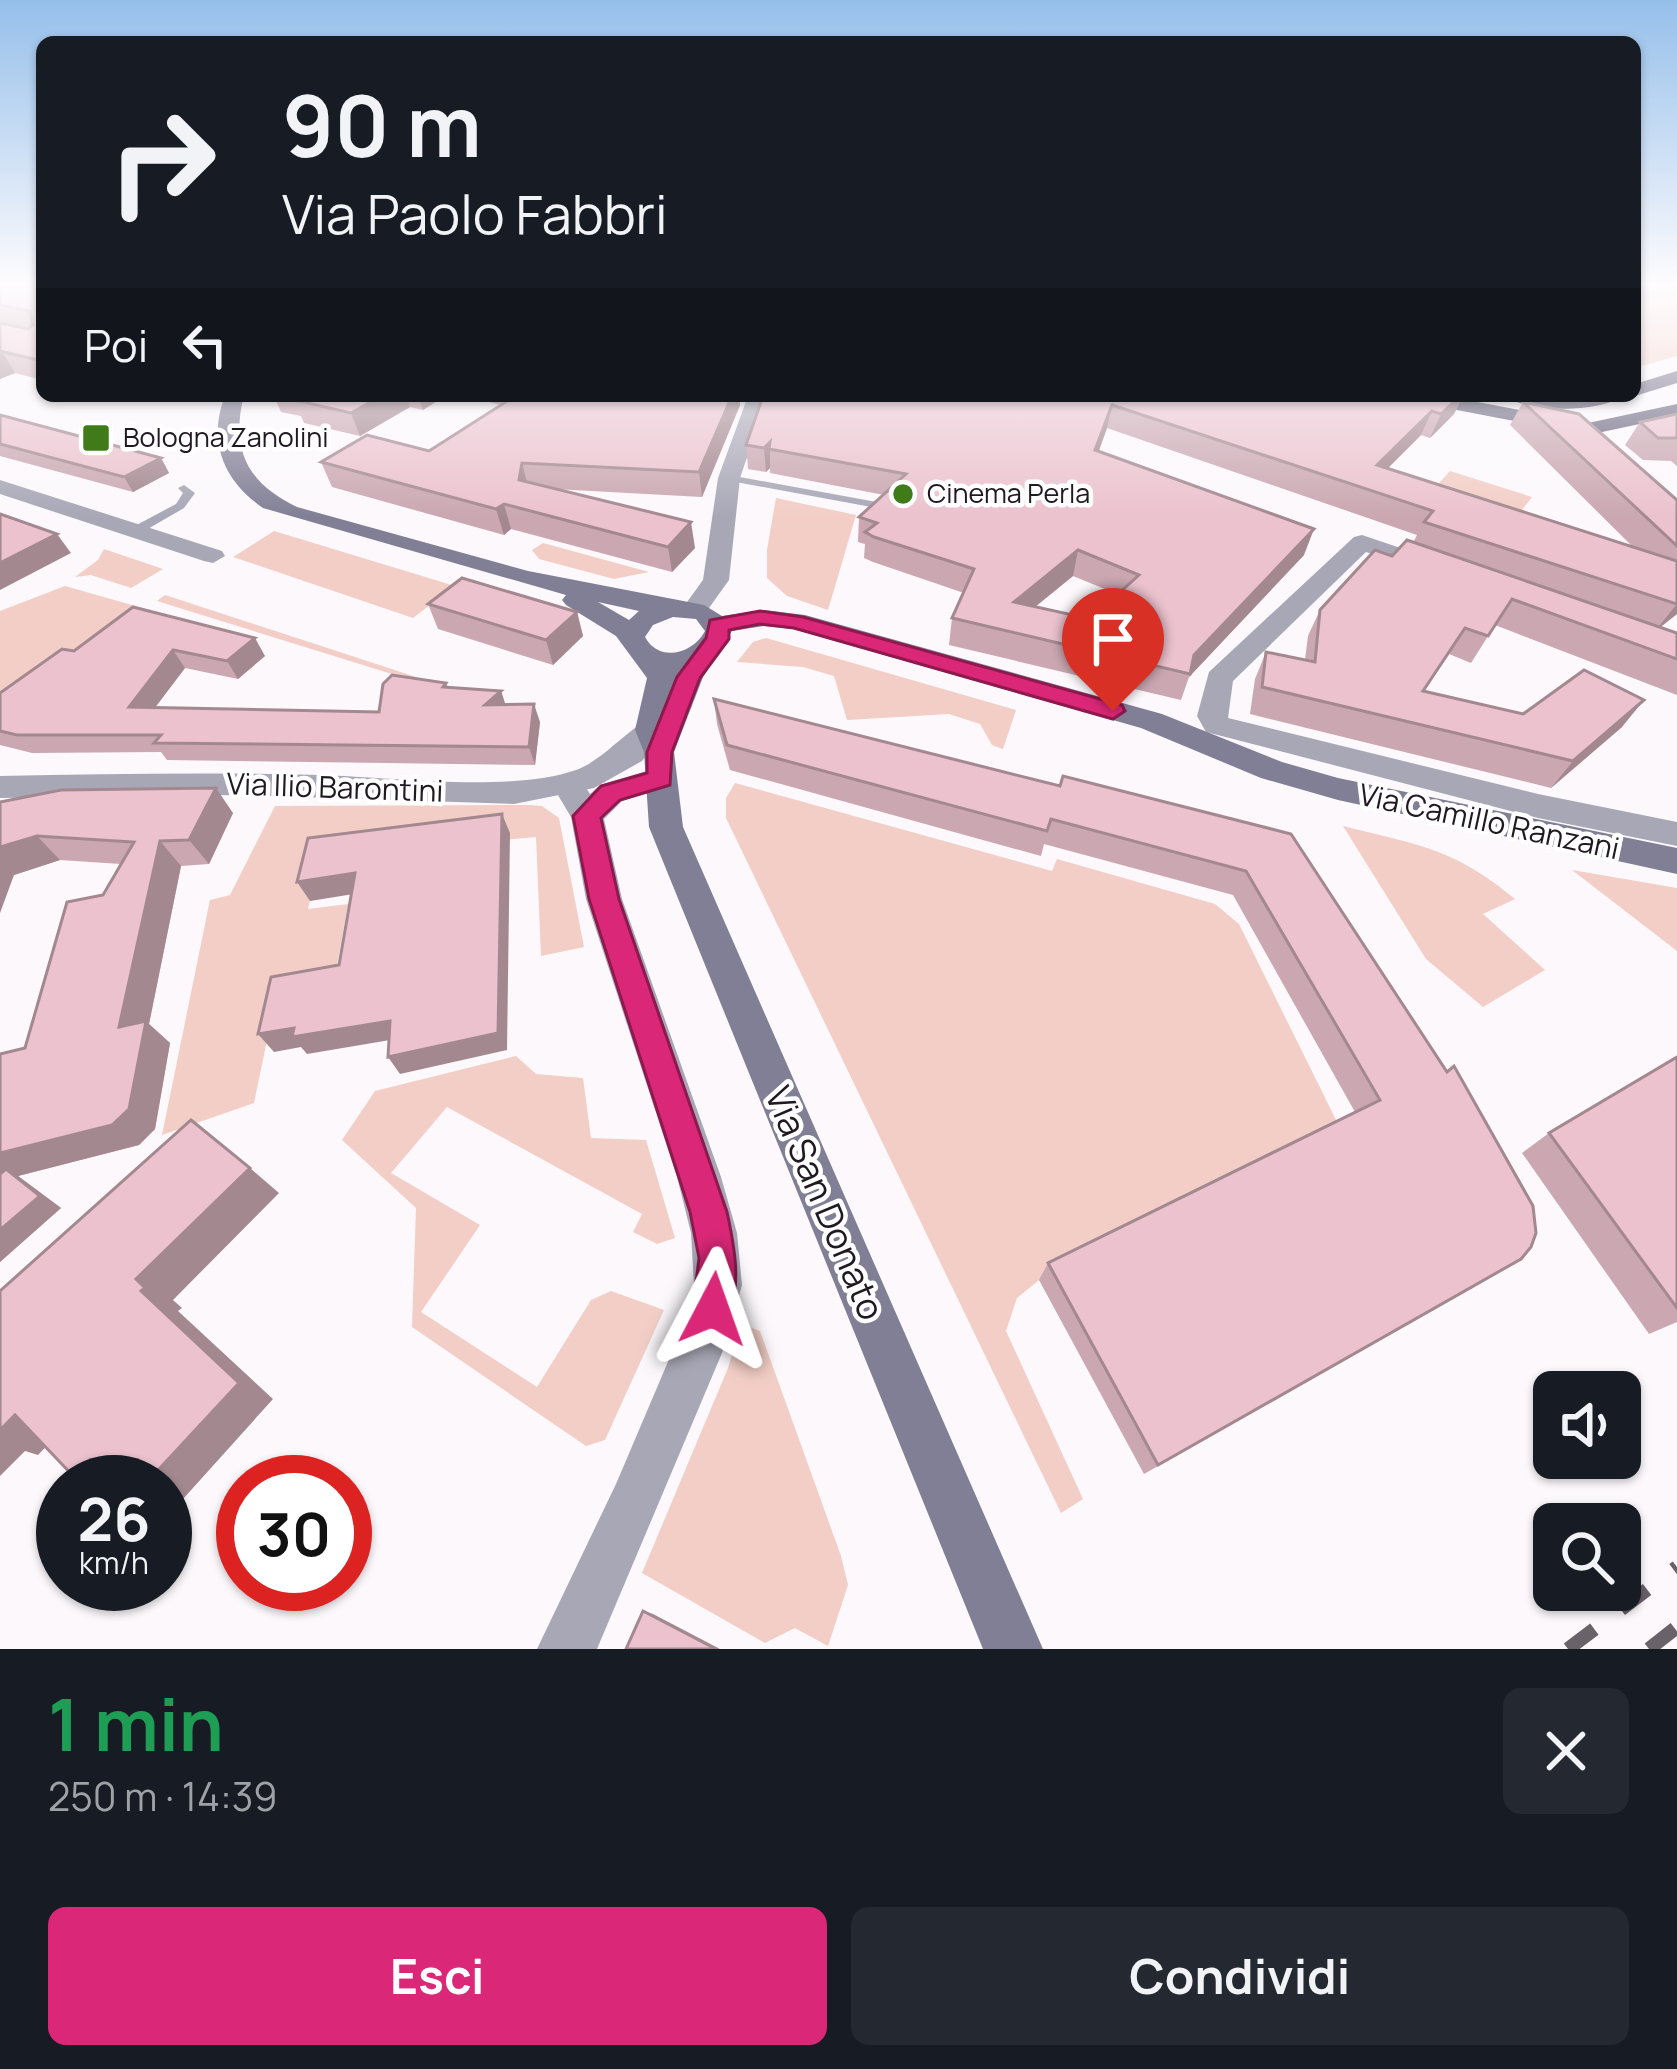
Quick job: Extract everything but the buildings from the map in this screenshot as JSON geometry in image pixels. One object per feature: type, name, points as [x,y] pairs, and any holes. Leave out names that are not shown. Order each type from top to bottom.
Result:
[{"type":"main road","points":[[1641,387],[1677,377]]},
{"type":"main road","points":[[233,402],[227,416],[234,464],[256,498],[289,512],[696,624]]},
{"type":"main road","points":[[1446,402],[1588,429],[1677,410]]},
{"type":"main road","points":[[1559,402],[1611,450]]},
{"type":"main road","points":[[524,578],[587,606],[642,647],[684,659],[696,624]]},
{"type":"main road","name":"Via Camillo Ranzani","points":[[696,624],[760,618],[808,624],[1151,721],[1302,779],[1677,861]]},
{"type":"main road","points":[[642,647],[639,622],[696,624]]},
{"type":"main road","points":[[657,754],[689,677],[696,624]]},
{"type":"main road","name":"Via San Donato","points":[[642,647],[661,678],[657,754],[662,810],[675,849],[1013,1649]]},
{"type":"street","points":[[696,624],[716,580],[729,478],[752,402]]},
{"type":"street","points":[[0,487],[213,556]]},
{"type":"street","name":"Via Camillo Ranzani","points":[[1472,580],[1362,542],[1220,678],[1212,716],[1217,725],[1327,754],[1538,806],[1677,833]]},
{"type":"street","points":[[567,1649],[644,1482],[697,1353],[718,1285],[709,1212],[604,899],[578,800],[610,793],[657,754]]},
{"type":"street","name":"Via Ilio Barontini","points":[[0,787],[259,784],[578,800],[621,760],[657,754]]},
{"type":"lane","points":[[729,478],[882,506]]},
{"type":"lane","points":[[135,531],[180,506],[189,493],[184,488]]},
{"type":"lane","name":"Via Camillo Ranzani","points":[[1302,779],[1327,754]]},
{"type":"shaded area","points":[[1450,471],[1532,497],[1521,511],[1438,484]]},
{"type":"shaded area","points":[[776,498],[856,515],[828,610],[787,596],[767,578]]},
{"type":"shaded area","points":[[274,531],[455,586],[413,618],[233,557]]},
{"type":"shaded area","points":[[543,543],[649,572],[614,579],[539,559],[532,550]]},
{"type":"shaded area","points":[[104,549],[163,569],[131,588],[91,575],[75,577],[98,560]]},
{"type":"shaded area","points":[[65,586],[146,609],[0,712],[0,611]]},
{"type":"shaded area","points":[[165,595],[465,693],[466,697],[157,601]]},
{"type":"shaded area","points":[[766,638],[1016,710],[1003,749],[992,745],[980,724],[949,714],[847,720],[834,676],[803,667],[737,662],[753,642]]},
{"type":"shaded area","points":[[735,783],[1052,871],[1057,859],[1215,904],[1239,924],[1341,1130],[1039,1280],[1017,1298],[1006,1331],[1083,1499],[1061,1513],[726,818],[726,798]]},
{"type":"shaded area","points":[[275,806],[542,806],[559,818],[584,947],[541,956],[536,837],[320,857],[308,909],[348,904],[335,976],[278,987],[254,1103],[162,1135],[210,900],[230,895]]},
{"type":"shaded area","points":[[1343,826],[1434,850],[1493,882],[1515,899],[1483,914],[1545,970],[1483,1007],[1426,959]]},
{"type":"shaded area","points":[[1572,870],[1677,888],[1677,951]]},
{"type":"shaded area","points":[[516,1056],[536,1074],[583,1078],[591,1138],[646,1140],[675,1238],[657,1244],[633,1232],[642,1214],[447,1107],[391,1173],[480,1225],[421,1312],[537,1387],[591,1300],[611,1291],[664,1310],[605,1440],[586,1446],[412,1327],[416,1208],[342,1140],[375,1091]]},
{"type":"shaded area","points":[[741,1324],[760,1331],[841,1556],[848,1585],[828,1646],[795,1628],[765,1643],[642,1573],[728,1368]]},
{"type":"railway","points":[[1568,1649],[1677,1567]]},
{"type":"railway","points":[[1649,1649],[1677,1627]]},
{"type":"place","name":"Bologna Zanolini","points":[[96,438]]},
{"type":"place","name":"Cinema Perla","points":[[903,494]]},
{"type":"route","points":[[713,1309],[718,1258],[709,1212],[604,899],[587,816],[610,793],[661,778],[659,752],[675,722],[689,677],[718,639],[718,625],[760,618],[796,621],[1113,711]]}]
